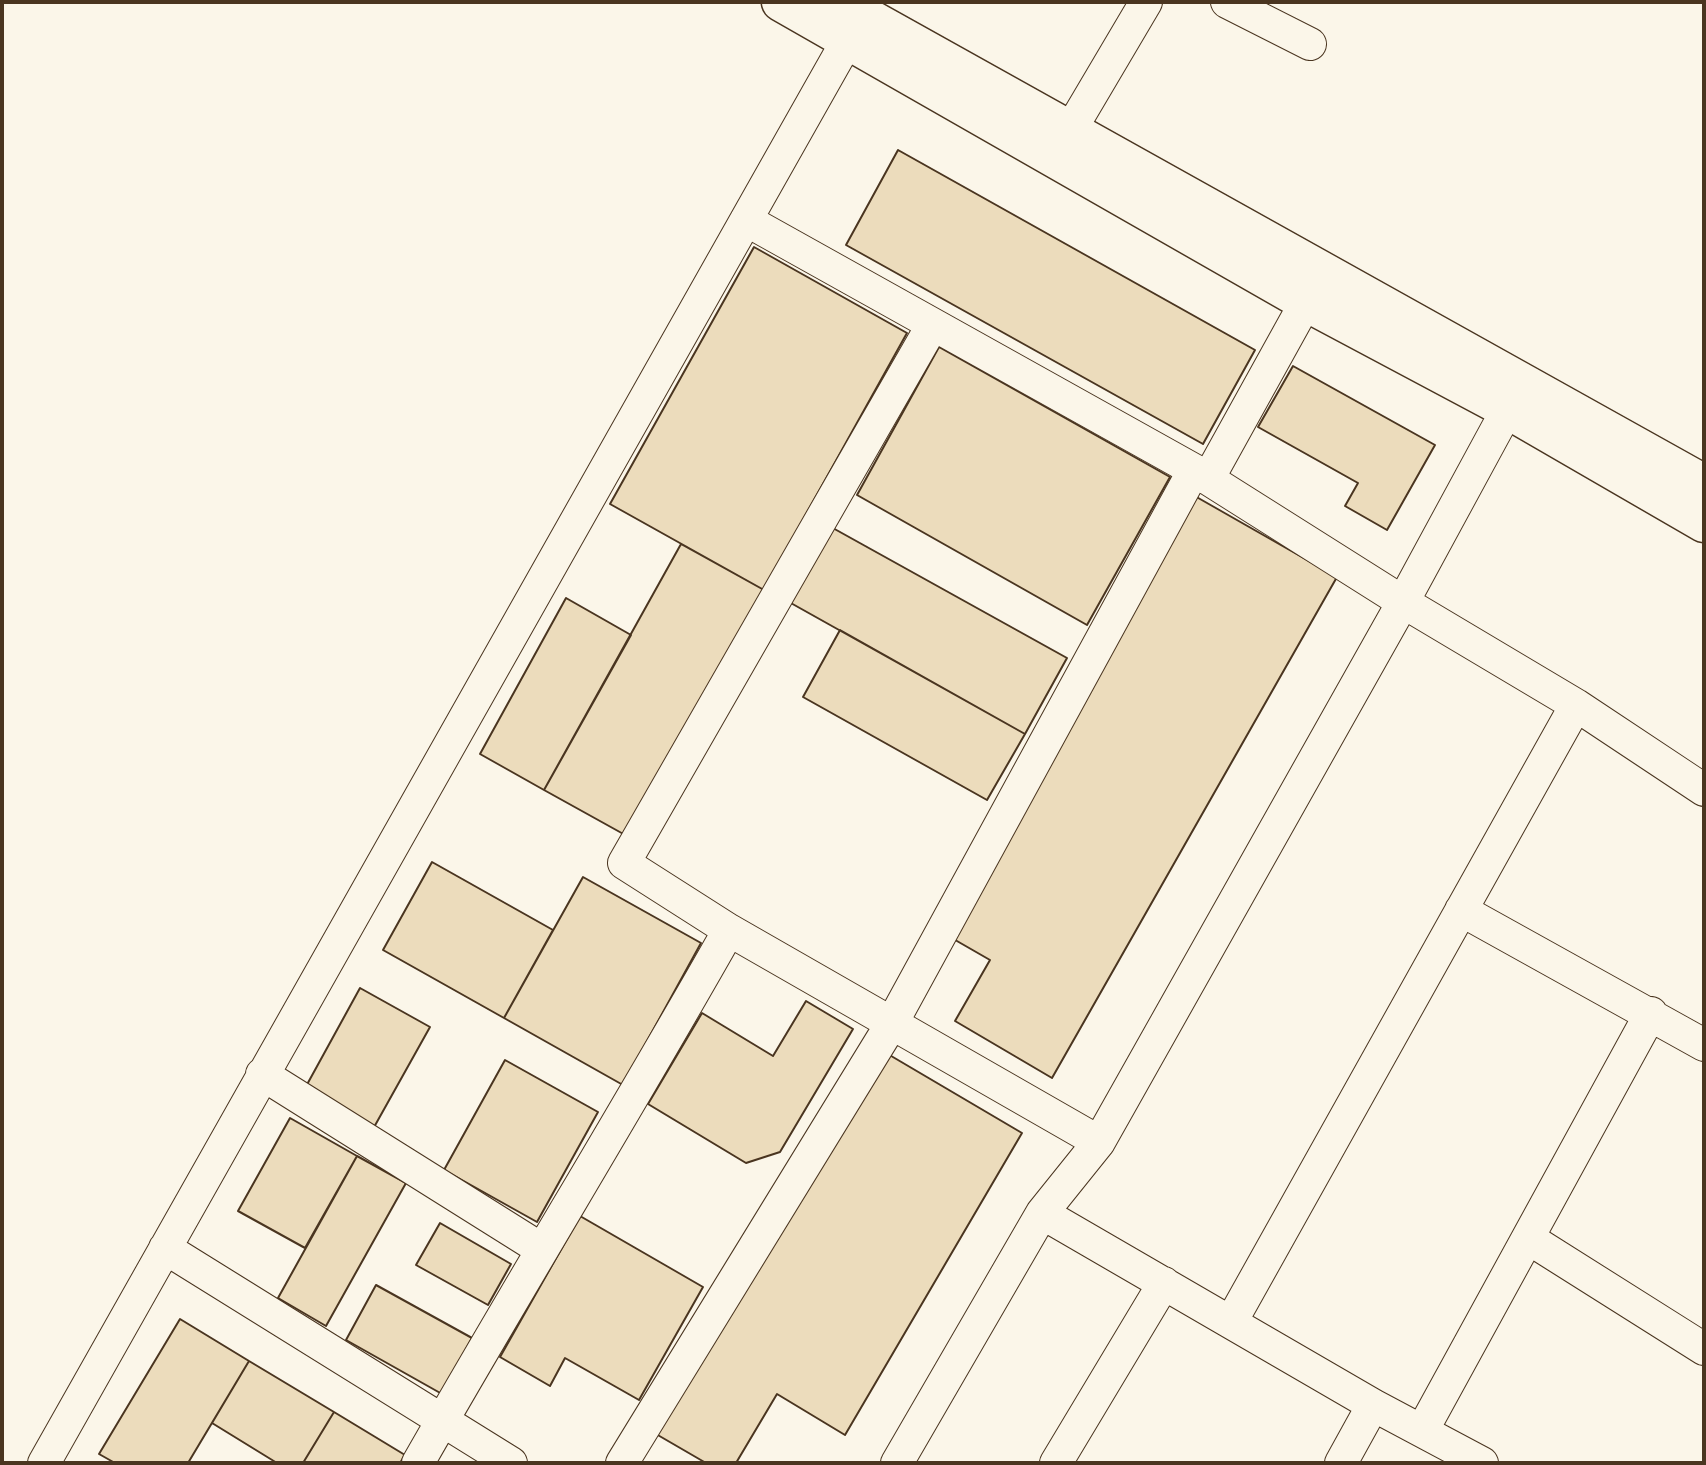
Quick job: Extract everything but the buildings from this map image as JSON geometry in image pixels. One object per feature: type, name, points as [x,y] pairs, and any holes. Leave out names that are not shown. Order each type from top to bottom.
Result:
[{"type":"main road","points":[[781,2],[855,15],[1306,302],[1515,395],[1704,484]]},
{"type":"main road","points":[[1062,145],[1515,395],[1704,523]]},
{"type":"street","points":[[1062,145],[1146,2]]},
{"type":"street","points":[[1227,2],[1310,44]]},
{"type":"street","points":[[44,1463],[746,219],[855,15]]},
{"type":"street","points":[[746,219],[1201,475],[1403,602],[1576,705],[1704,790]]},
{"type":"street","points":[[622,1463],[892,1023],[1201,475],[1306,302]]},
{"type":"street","points":[[932,326],[624,863],[729,930],[1099,1142]]},
{"type":"street","points":[[897,1463],[1042,1213],[1099,1142],[1403,602],[1515,395]]},
{"type":"street","points":[[1231,1322],[1576,705]]},
{"type":"street","points":[[1461,909],[1704,1045]]},
{"type":"street","points":[[418,1463],[541,1249],[632,1103],[729,930]]},
{"type":"street","points":[[1422,1431],[1651,1013]]},
{"type":"street","points":[[262,1074],[541,1249]]},
{"type":"street","points":[[1042,1213],[1373,1405],[1482,1463]]},
{"type":"street","points":[[1528,1238],[1704,1349]]},
{"type":"street","points":[[165,1248],[511,1463]]},
{"type":"street","points":[[1056,1463],[1164,1283]]},
{"type":"street","points":[[1340,1463],[1373,1405]]}]
